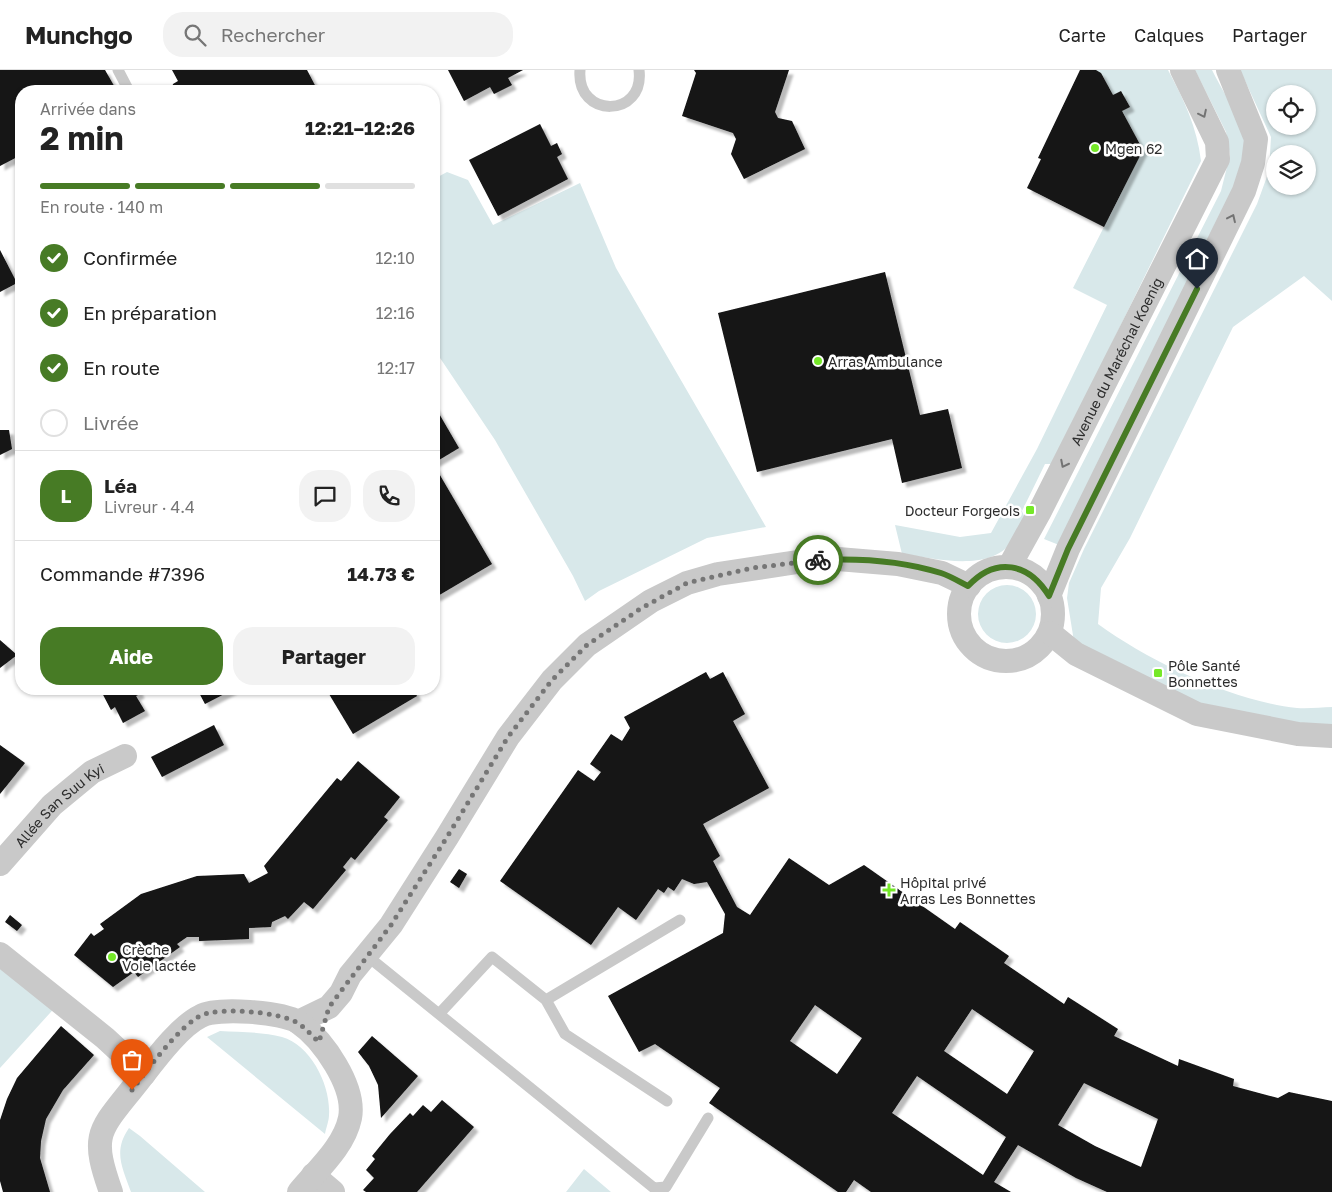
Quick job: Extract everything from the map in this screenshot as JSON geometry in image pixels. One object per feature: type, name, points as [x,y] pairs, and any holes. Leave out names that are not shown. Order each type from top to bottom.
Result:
[{"type":"street","name":"Avenue du Maréchal Koenig","points":[[1009,567],[1039,513],[1218,159],[1217,142],[1182,70]]},
{"type":"street","points":[[1049,596],[1068,549],[1244,191],[1253,163],[1256,139],[1228,70]]},
{"type":"street","points":[[298,1022],[329,1007],[341,993],[350,975],[391,925],[508,737],[552,680],[587,645],[651,601],[687,583],[718,574],[783,562],[821,560],[898,564],[942,573],[968,586]]},
{"type":"street","points":[[1009,567],[1031,574],[1041,582],[1049,596],[1054,612],[1050,633],[1042,646],[1031,655],[1003,662],[988,658],[976,651],[960,627],[959,613],[962,598],[968,586],[986,571],[1009,567]]},
{"type":"street","points":[[1050,633],[1076,654],[1197,714],[1298,734],[1332,736]]},
{"type":"street","name":"Allée San Suu Kyi","points":[[0,864],[52,805],[92,772],[126,756]]},
{"type":"street","points":[[0,954],[116,1048],[144,1074]]},
{"type":"street","points":[[319,1042],[329,1007]]},
{"type":"street","points":[[111,1192],[100,1161],[98,1141],[107,1121],[144,1074],[185,1028],[201,1015],[255,1012],[298,1022],[319,1042],[342,1074],[348,1090],[351,1117],[341,1143],[306,1183],[333,1192]]},
{"type":"lane","points":[[118,70],[126,85]]},
{"type":"lane","points":[[580,70],[581,88],[586,96],[603,106],[613,107],[623,104],[637,91],[640,81],[639,70]]},
{"type":"lane","points":[[546,1000],[680,920]]},
{"type":"lane","points":[[366,955],[654,1188],[666,1187],[708,1118]]},
{"type":"lane","points":[[439,1014],[492,957],[546,1000],[565,1034],[667,1101]]},
{"type":"shaded area","points":[[1096,70],[1168,70],[1189,114],[1201,161],[1053,464],[1045,464],[1022,511],[1025,518],[1012,542],[1002,552],[989,558],[975,560],[945,560],[902,554],[895,525],[960,537],[991,533],[1037,449],[1107,305],[1073,288],[1143,150],[1122,111],[1130,107],[1121,91],[1113,95],[1101,73]]},
{"type":"shaded area","points":[[1195,70],[1212,70],[1240,124],[1246,162],[1059,545],[1044,539],[1221,191],[1230,155],[1226,132]]},
{"type":"shaded area","points":[[1240,70],[1332,70],[1332,301],[1304,276],[1233,327],[1130,538],[1101,588],[1098,624],[1142,652],[1193,678],[1220,688],[1272,704],[1297,708],[1332,707],[1332,736],[1241,725],[1076,654],[1067,598],[1069,583],[1084,549],[1257,204],[1266,179],[1266,195],[1316,195],[1316,145],[1271,145],[1270,135],[1316,135],[1316,85],[1266,85],[1266,126]]},
{"type":"shaded area","points":[[447,172],[468,180],[493,225],[580,183],[616,268],[766,527],[707,538],[599,591],[585,601],[573,576],[495,440],[440,358],[440,176]]},
{"type":"shaded area","points":[[1007,585],[1018,587],[1028,593],[1034,603],[1036,614],[1034,625],[1028,635],[1018,641],[1007,643],[996,641],[986,635],[980,625],[978,614],[980,603],[986,593],[996,587]]},
{"type":"shaded area","points":[[0,954],[60,1002],[0,1068]]},
{"type":"shaded area","points":[[220,1031],[275,1035],[292,1041],[302,1048],[317,1068],[327,1092],[329,1120],[325,1134],[207,1037]]},
{"type":"shaded area","points":[[129,1128],[205,1192],[131,1192],[122,1167],[120,1152],[124,1136]]},
{"type":"shaded area","points":[[584,1169],[611,1192],[566,1192]]},
{"type":"building","points":[[0,70],[105,70],[114,85],[15,85],[15,158],[0,166]]},
{"type":"building","points":[[172,70],[307,70],[315,85],[173,85],[178,81]]},
{"type":"building","points":[[448,70],[523,70],[508,78],[512,85],[494,94],[490,87],[464,101]]},
{"type":"building","points":[[694,70],[789,70],[775,112],[778,118],[792,121],[805,149],[744,179],[731,154],[736,139],[733,133],[682,116],[696,73]]},
{"type":"building","name":"Mgen 62","points":[[1080,70],[1096,70],[1101,73],[1113,95],[1121,91],[1130,107],[1122,111],[1143,150],[1104,227],[1027,188],[1041,159],[1038,158]]},
{"type":"building","points":[[540,124],[551,146],[557,143],[562,154],[557,157],[568,179],[498,216],[469,160]]},
{"type":"building","points":[[0,250],[15,279],[15,284],[0,292]]},
{"type":"building","name":"Arras Ambulance","points":[[885,272],[920,415],[948,409],[962,468],[902,483],[892,439],[757,472],[718,313]]},
{"type":"building","points":[[440,415],[459,448],[440,459]]},
{"type":"building","points":[[0,430],[9,430],[12,449],[0,455]]},
{"type":"building","points":[[440,475],[492,564],[440,595]]},
{"type":"building","points":[[0,640],[15,653],[15,657],[0,668]]},
{"type":"building","points":[[706,672],[710,679],[723,672],[745,714],[733,721],[769,788],[703,824],[720,856],[713,861],[737,907],[750,915],[789,858],[829,885],[864,865],[955,929],[960,922],[1009,956],[1004,963],[1064,1004],[1068,997],[1118,1029],[1114,1036],[1178,1066],[1179,1059],[1234,1079],[1233,1086],[1278,1098],[1289,1092],[1332,1101],[1332,1192],[1107,1192],[1076,1178],[1018,1145],[994,1182],[1011,1192],[871,1192],[854,1180],[846,1192],[838,1192],[709,1103],[720,1088],[655,1044],[639,1052],[608,996],[723,933],[725,914],[707,882],[694,884],[682,879],[674,891],[668,887],[664,893],[658,889],[636,920],[618,907],[591,945],[500,881],[578,770],[594,781],[601,772],[590,764],[611,734],[622,741],[630,728],[624,717]],"holes":[[[815,1005],[862,1038],[837,1074],[790,1041]],[[972,1009],[1034,1051],[1007,1094],[944,1051]],[[917,1076],[1006,1137],[983,1175],[892,1113]],[[1084,1083],[1158,1119],[1141,1167],[1095,1146],[1058,1125]]]},
{"type":"building","points":[[103,695],[138,695],[136,696],[145,711],[123,723],[115,707],[111,710]]},
{"type":"building","points":[[200,695],[222,695],[205,704]]},
{"type":"building","points":[[330,695],[416,695],[417,696],[353,734]]},
{"type":"building","points":[[214,725],[224,745],[162,777],[151,757]]},
{"type":"building","points":[[0,745],[25,763],[0,794]]},
{"type":"building","points":[[358,761],[400,797],[384,817],[388,820],[355,860],[351,857],[343,867],[346,870],[313,909],[304,902],[288,919],[285,916],[272,922],[271,927],[249,928],[249,939],[199,941],[199,937],[187,937],[177,944],[180,947],[138,977],[134,972],[113,987],[74,955],[91,933],[94,936],[104,929],[100,924],[141,894],[197,876],[244,874],[249,883],[268,873],[264,866],[337,778],[341,781]]},
{"type":"building","points":[[459,869],[467,874],[459,888],[450,882]]},
{"type":"building","points":[[10,915],[22,925],[17,931],[5,922]]},
{"type":"building","points":[[61,1026],[94,1055],[63,1090],[46,1119],[41,1141],[40,1158],[50,1192],[3,1192],[0,1181],[0,1120],[7,1099],[17,1078]]},
{"type":"building","points":[[372,1036],[418,1076],[381,1118],[378,1085],[369,1066],[358,1052]]},
{"type":"building","points":[[442,1100],[474,1127],[417,1192],[366,1192],[363,1190],[374,1178],[366,1170],[375,1159],[372,1156],[390,1134],[410,1113],[413,1116],[423,1105],[431,1112]]},
{"type":"way so far","points":[[132,1090],[185,1028],[201,1015],[255,1012],[288,1018],[298,1022],[319,1042],[329,1007],[341,993],[350,975],[391,925],[508,737],[552,680],[587,645],[651,601],[687,583],[718,574],[783,562],[818,560]]},
{"type":"place","name":"Mgen 62","points":[[1095,148]]},
{"type":"place","name":"Arras Ambulance","points":[[818,361]]},
{"type":"place","name":"Docteur Forgeois","points":[[1030,510]]},
{"type":"place","name":"Pôle Santé Bonnettes","points":[[1158,673]]},
{"type":"place","name":"Hôpital privé Arras Les Bonnettes","points":[[889,890]]},
{"type":"place","name":"Crèche Voie lactée","points":[[112,957]]},
{"type":"route","points":[[818,560],[838,559],[898,564],[942,573],[968,586],[976,577],[986,571],[1009,567],[1021,569],[1031,574],[1041,582],[1049,596],[1068,549],[1197,289]]}]
